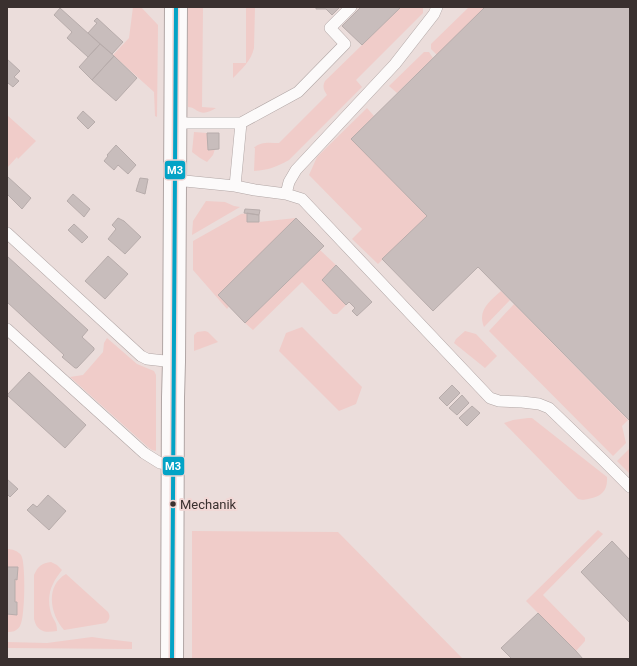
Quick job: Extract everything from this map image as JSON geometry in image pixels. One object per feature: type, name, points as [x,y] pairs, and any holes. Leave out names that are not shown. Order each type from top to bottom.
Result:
[{"type":"street","points":[[172,659],[176,7]]},
{"type":"lane","points":[[176,123],[241,123],[298,92],[345,44],[330,28],[351,7]]},
{"type":"lane","points":[[286,194],[289,182],[296,170],[395,64],[434,14],[437,7]]},
{"type":"lane","points":[[235,186],[241,123]]},
{"type":"lane","points":[[175,180],[235,186],[302,198],[490,398],[499,401],[539,404],[548,408],[630,487]]},
{"type":"lane","points":[[7,233],[140,356],[147,359],[174,362]]},
{"type":"lane","points":[[7,329],[144,453],[160,463],[174,465]]},
{"type":"shaded area","points":[[133,7],[141,7],[158,25],[157,117],[155,116],[154,92],[113,55],[129,38]]},
{"type":"shaded area","points":[[187,7],[203,7],[202,107],[216,108],[202,113],[188,107]]},
{"type":"shaded area","points":[[246,7],[255,7],[254,48],[248,61],[233,78],[233,63],[246,63]]},
{"type":"shaded area","points":[[401,7],[423,7],[423,13],[356,80],[362,87],[289,160],[272,168],[254,171],[254,148],[262,143],[279,143],[327,95],[324,88],[325,81]]},
{"type":"shaded area","points":[[469,7],[485,7],[437,55],[431,49],[431,44]]},
{"type":"shaded area","points":[[424,52],[429,52],[433,58],[397,93],[389,86]]},
{"type":"shaded area","points":[[367,108],[374,116],[351,139],[427,216],[378,264],[352,239],[362,229],[309,175],[317,157]]},
{"type":"shaded area","points":[[7,115],[36,141],[18,159],[17,157],[7,168]]},
{"type":"shaded area","points":[[194,132],[207,133],[208,149],[215,149],[213,155],[207,162],[192,152]]},
{"type":"shaded area","points":[[206,201],[225,202],[240,207],[192,235],[193,221]]},
{"type":"shaded area","points":[[247,213],[247,222],[296,218],[227,309],[193,270],[193,241],[241,214]]},
{"type":"shaded area","points":[[320,250],[336,265],[322,280],[346,305],[337,314],[333,314],[302,282],[253,330],[245,323]]},
{"type":"shaded area","points":[[501,291],[510,300],[484,327],[482,321],[483,311],[489,302]]},
{"type":"shaded area","points":[[514,304],[628,420],[622,426],[626,443],[613,456],[489,331]]},
{"type":"shaded area","points":[[302,327],[362,387],[356,404],[339,411],[279,351],[286,333]]},
{"type":"shaded area","points":[[205,331],[218,342],[194,351],[194,335],[197,332]]},
{"type":"shaded area","points":[[465,331],[476,334],[497,356],[485,368],[454,343],[456,339]]},
{"type":"shaded area","points":[[107,338],[137,364],[154,371],[156,375],[156,451],[149,448],[70,377],[83,375],[103,352],[104,343]]},
{"type":"shaded area","points":[[532,418],[607,477],[605,490],[600,495],[584,500],[578,499],[504,423]]},
{"type":"shaded area","points":[[630,448],[630,474],[617,461]]},
{"type":"shaded area","points":[[598,530],[603,534],[543,595],[585,638],[585,641],[576,651],[526,601]]},
{"type":"shaded area","points":[[192,531],[338,532],[463,659],[192,659]]},
{"type":"shaded area","points":[[7,549],[15,550],[21,555],[24,568],[22,621],[18,629],[11,632],[7,632],[7,614],[17,615],[15,602],[15,579],[17,579],[18,567],[7,567]]},
{"type":"shaded area","points":[[51,562],[62,570],[54,582],[49,595],[50,608],[57,631],[45,632],[37,627],[34,619],[34,575],[37,569],[45,563]]},
{"type":"shaded area","points":[[66,574],[108,612],[109,618],[106,623],[64,630],[55,616],[52,593],[59,579]]},
{"type":"shaded area","points":[[92,637],[132,642],[132,649],[7,648],[7,642],[47,643]]},
{"type":"building","points":[[316,7],[340,7],[332,15],[326,9],[316,9]]},
{"type":"building","points":[[361,7],[401,7],[362,45],[342,26]]},
{"type":"building","points":[[485,7],[630,7],[630,421],[478,267],[433,311],[382,259],[427,216],[351,139]]},
{"type":"building","points":[[60,8],[100,44],[88,57],[67,38],[72,32],[54,15]]},
{"type":"building","points":[[97,18],[123,42],[112,54],[88,33],[97,23],[94,21]]},
{"type":"building","points":[[100,44],[114,56],[92,80],[79,67]]},
{"type":"building","points":[[114,56],[137,78],[116,101],[92,80]]},
{"type":"building","points":[[7,59],[20,71],[14,77],[19,81],[13,87],[8,83],[7,85]]},
{"type":"building","points":[[83,111],[95,122],[88,129],[77,118]]},
{"type":"building","points":[[207,133],[219,133],[219,149],[208,150]]},
{"type":"building","points":[[116,145],[136,165],[128,174],[118,165],[114,170],[104,161]]},
{"type":"building","points":[[8,177],[31,198],[22,209],[7,194]]},
{"type":"building","points":[[140,178],[148,179],[145,194],[136,191]]},
{"type":"building","points":[[73,194],[90,209],[84,217],[67,201]]},
{"type":"building","points":[[245,209],[260,210],[259,215],[244,213]]},
{"type":"building","points":[[247,213],[259,215],[259,222],[247,222]]},
{"type":"building","points":[[118,218],[124,221],[141,237],[125,254],[108,239],[116,229],[112,225]]},
{"type":"building","points":[[296,218],[324,246],[245,323],[218,295]]},
{"type":"building","points":[[74,224],[88,237],[82,243],[68,230]]},
{"type":"building","points":[[7,256],[88,330],[82,337],[94,348],[94,350],[77,368],[62,357],[64,355],[7,302]]},
{"type":"building","points":[[108,256],[128,274],[105,299],[85,281]]},
{"type":"building","points":[[336,265],[372,302],[357,316],[352,311],[355,308],[349,302],[346,305],[322,280]]},
{"type":"building","points":[[29,372],[86,425],[65,448],[7,395]]},
{"type":"building","points":[[452,385],[460,393],[447,406],[439,398]]},
{"type":"building","points":[[462,395],[469,403],[457,415],[449,408]]},
{"type":"building","points":[[472,406],[480,413],[467,426],[459,418]]},
{"type":"building","points":[[7,479],[18,489],[10,497],[7,494]]},
{"type":"building","points":[[48,495],[66,511],[49,530],[27,510],[33,504],[37,507]]},
{"type":"building","points":[[612,541],[630,560],[630,623],[581,572]]},
{"type":"building","points":[[7,567],[18,567],[17,580],[15,579],[15,602],[17,602],[17,615],[7,614]]},
{"type":"building","points":[[538,613],[583,659],[512,659],[501,648]]},
{"type":"transit line","name":"M3","points":[[172,659],[176,7]]},
{"type":"place","name":"Mechanik","points":[[173,504]]}]
